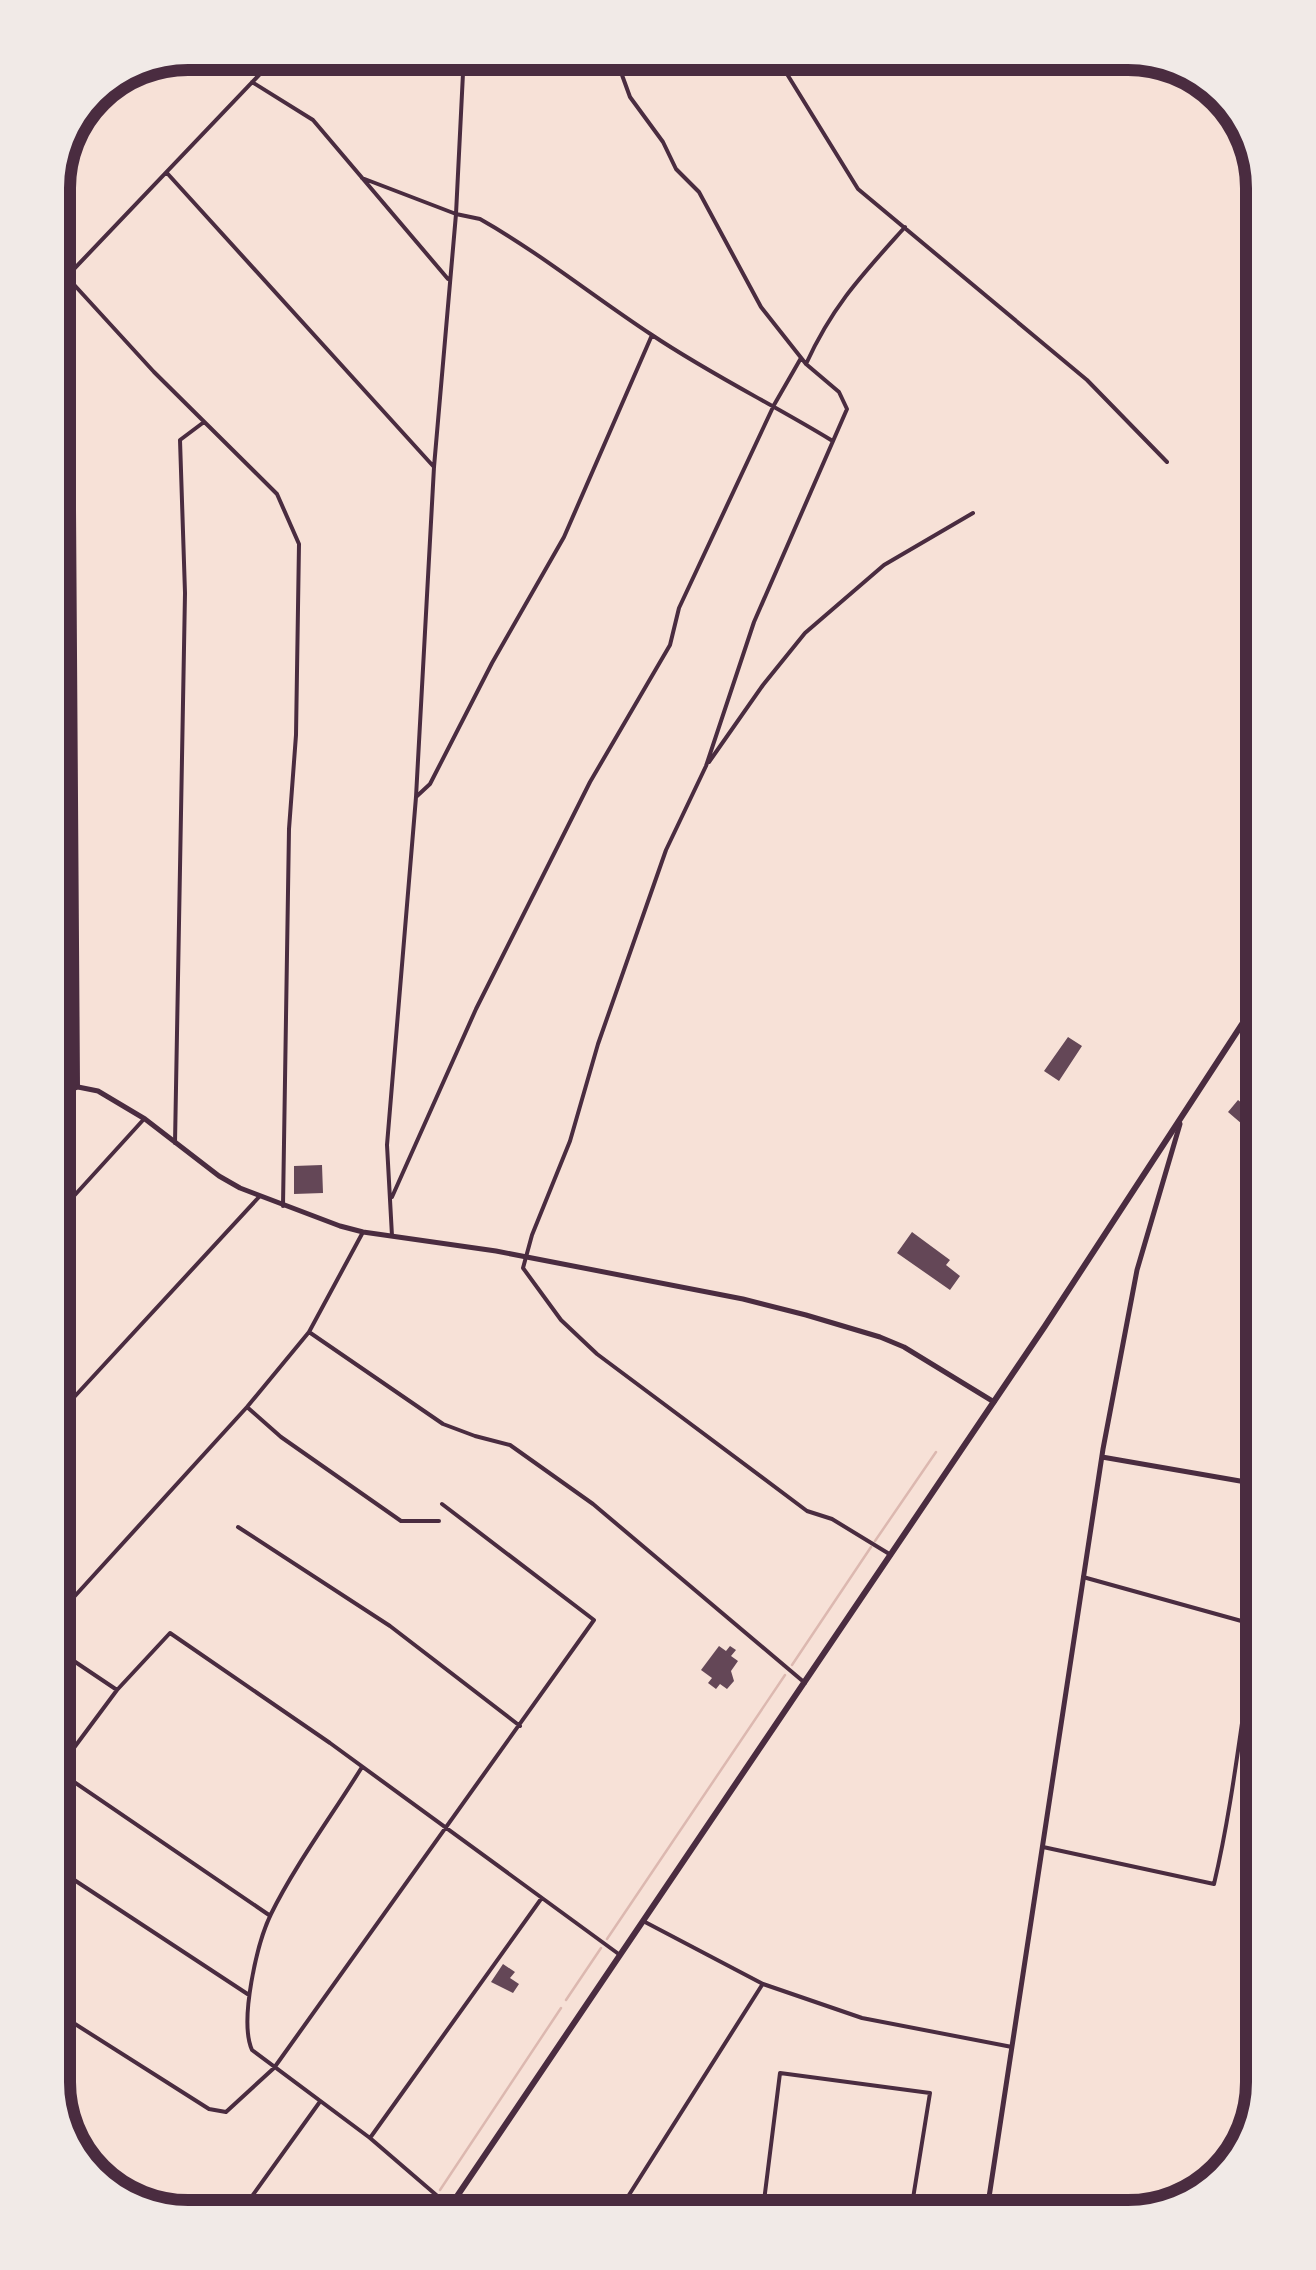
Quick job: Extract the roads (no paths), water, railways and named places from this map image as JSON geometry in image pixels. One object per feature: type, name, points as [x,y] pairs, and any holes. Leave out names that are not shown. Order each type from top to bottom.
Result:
[{"type":"highway","points":[[455,2200],[994,1402],[1246,1020]]},
{"type":"street","points":[[70,272],[263,70]]},
{"type":"street","points":[[392,1236],[387,1145],[416,797],[434,468],[456,214],[463,70]]},
{"type":"street","points":[[620,70],[630,98],[663,142],[676,169],[699,192],[762,308],[806,364],[839,392],[848,409],[750,634],[706,766],[666,850],[598,1044],[570,1142],[532,1235],[524,1268],[560,1320],[597,1354],[807,1511],[832,1519],[891,1555]]},
{"type":"street","points":[[784,70],[858,189],[1086,380],[1167,462]]},
{"type":"street","points":[[252,82],[314,120],[448,280]]},
{"type":"street","points":[[167,173],[434,468]]},
{"type":"street","points":[[362,178],[456,214],[480,219],[652,335],[832,441]]},
{"type":"street","points":[[806,364],[834,310],[906,226]]},
{"type":"street","points":[[70,280],[278,494],[299,544],[282,1206]]},
{"type":"street","points":[[416,797],[430,784],[492,663],[564,537],[652,335]]},
{"type":"street","points":[[390,1202],[476,1009],[590,782],[670,645],[680,608],[774,405],[802,358]]},
{"type":"street","points":[[70,363],[78,1087]]},
{"type":"street","points":[[175,1143],[185,592],[180,440],[204,422]]},
{"type":"street","points":[[706,766],[805,633],[884,564],[973,513]]},
{"type":"street","points":[[70,1090],[78,1087],[98,1091],[145,1119],[219,1176],[282,1206],[362,1232],[464,1245],[743,1298],[904,1347],[994,1402]]},
{"type":"street","points":[[989,2200],[1102,1457],[1137,1270],[1182,1118]]},
{"type":"street","points":[[70,1200],[145,1119]]},
{"type":"street","points":[[70,1401],[259,1197]]},
{"type":"street","points":[[70,1600],[247,1407],[309,1332],[362,1232]]},
{"type":"street","points":[[309,1332],[443,1424],[510,1444],[593,1504],[805,1683]]},
{"type":"street","points":[[247,1407],[281,1437],[401,1521],[439,1521]]},
{"type":"street","points":[[1102,1457],[1246,1483]]},
{"type":"street","points":[[70,2021],[209,2110],[226,2112],[274,2068],[446,1830],[594,1620],[442,1504]]},
{"type":"street","points":[[238,1527],[390,1626],[520,1726]]},
{"type":"street","points":[[1083,1577],[1246,1622]]},
{"type":"street","points":[[70,1754],[117,1690],[170,1633],[620,1955]]},
{"type":"street","points":[[70,1659],[117,1690]]},
{"type":"street","points":[[1043,1846],[1214,1884],[1227,1829],[1246,1691]]},
{"type":"street","points":[[362,1767],[270,1916],[249,1995],[247,2040],[252,2050],[370,2138],[442,2200]]},
{"type":"street","points":[[70,1778],[270,1916]]},
{"type":"street","points":[[70,1878],[249,1995]]},
{"type":"street","points":[[370,2138],[541,1899]]},
{"type":"street","points":[[643,1921],[763,1984],[862,2018],[1012,2046]]},
{"type":"street","points":[[625,2200],[763,1984]]},
{"type":"street","points":[[764,2200],[780,2073],[930,2093],[913,2200]]},
{"type":"street","points":[[250,2200],[320,2101]]},
{"type":"waterway","points":[[85,131],[131,85]]},
{"type":"waterway","points":[[875,1541],[936,1452]]},
{"type":"waterway","points":[[792,1665],[871,1547]]},
{"type":"waterway","points":[[607,1939],[785,1675]]},
{"type":"waterway","points":[[566,2000],[601,1948]]},
{"type":"waterway","points":[[440,2190],[561,2008]]}]
